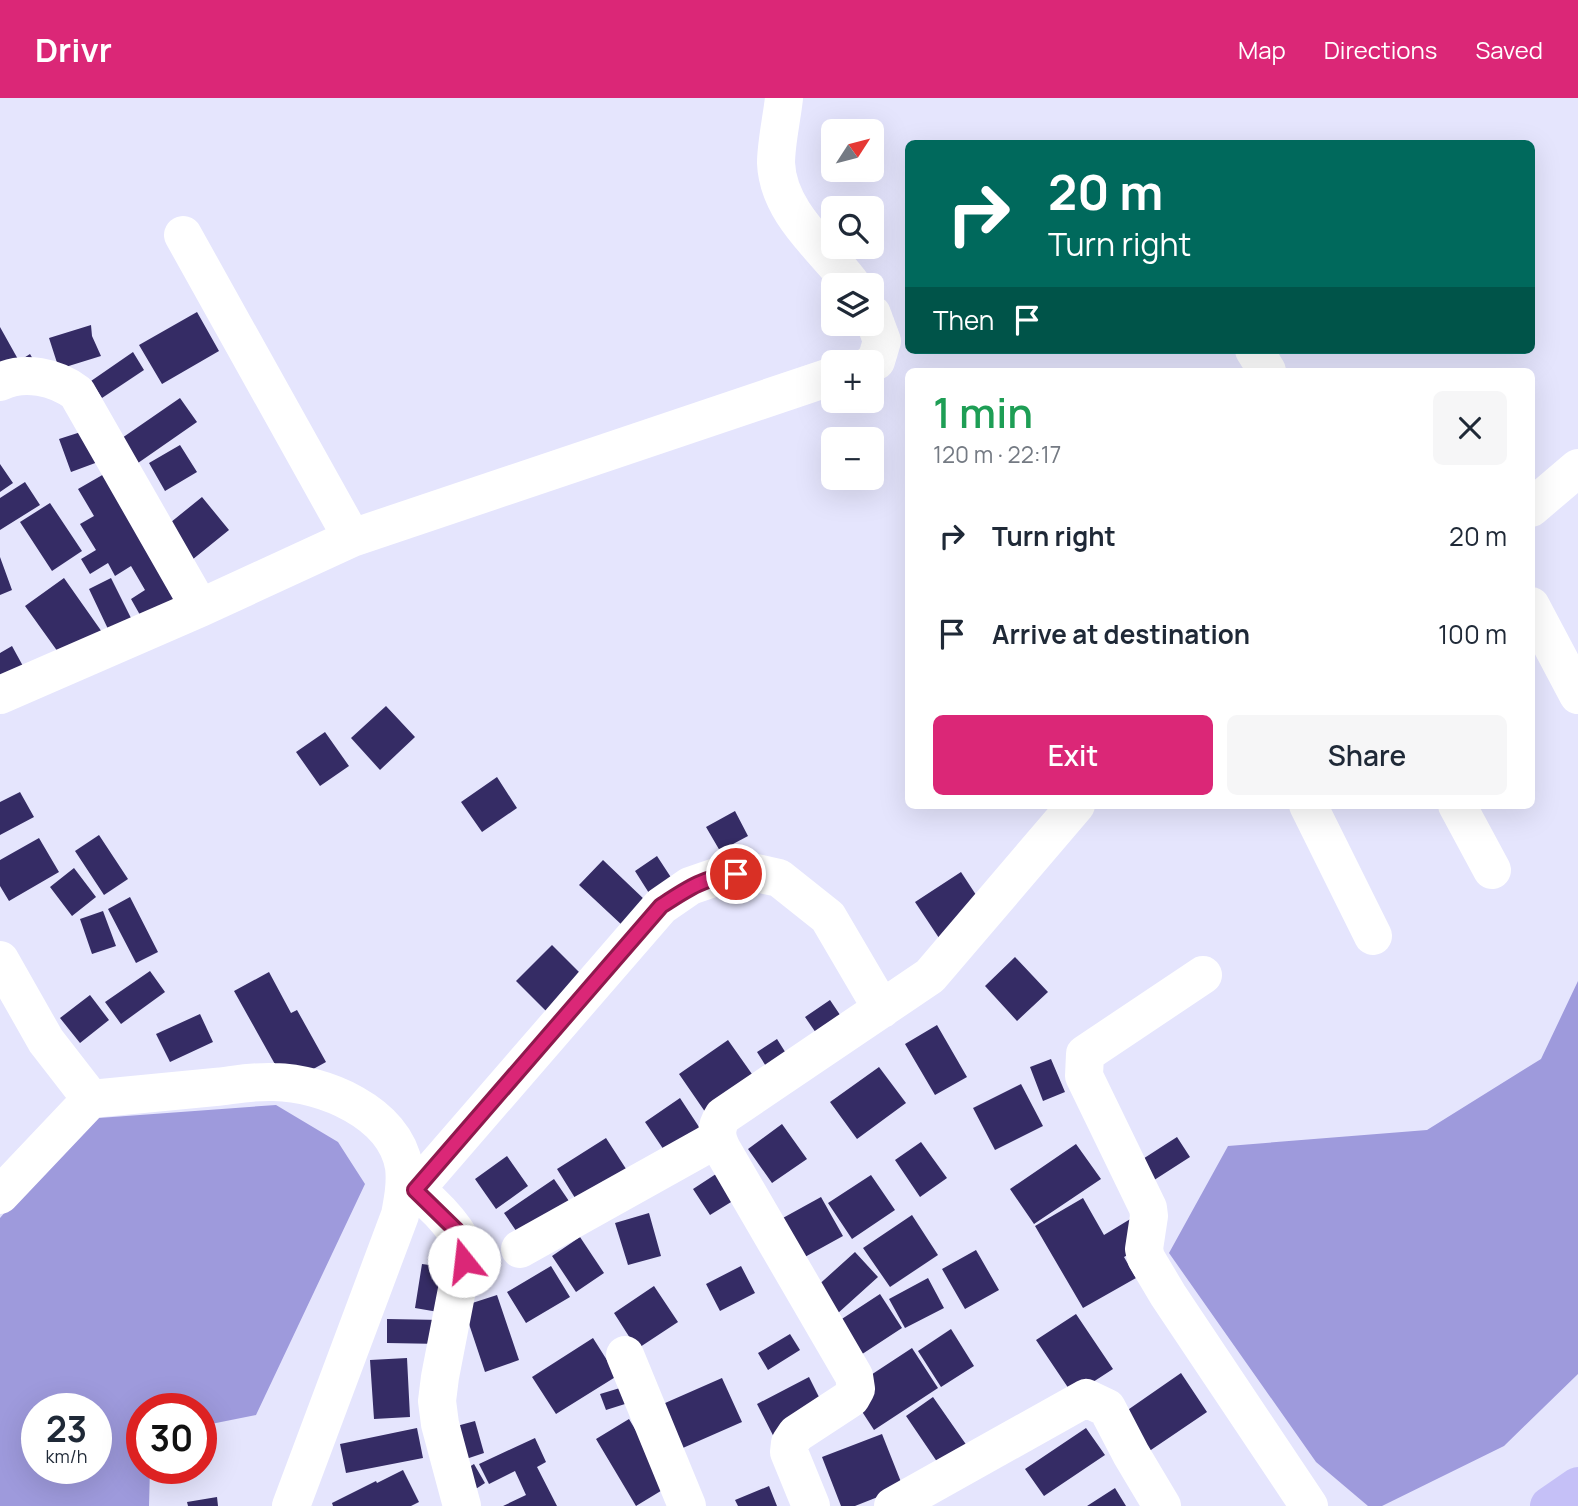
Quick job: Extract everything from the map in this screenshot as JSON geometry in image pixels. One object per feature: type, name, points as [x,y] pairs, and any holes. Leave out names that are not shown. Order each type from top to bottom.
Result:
[{"type":"main road","points":[[1549,1506],[1578,1486]]},
{"type":"street","points":[[784,98],[776,163],[782,188],[793,214],[842,273]]},
{"type":"street","points":[[183,235],[352,538]]},
{"type":"street","points":[[0,382],[16,376],[56,380],[77,393],[200,608]]},
{"type":"street","points":[[0,695],[352,538],[821,380]]},
{"type":"street","points":[[1535,505],[1578,468]]},
{"type":"street","points":[[1535,614],[1578,695]]},
{"type":"street","points":[[811,1506],[789,1452],[790,1443],[796,1434],[851,1398],[856,1389],[855,1382],[851,1370],[717,1139],[717,1130],[723,1116],[930,976],[1073,809]]},
{"type":"street","points":[[1310,809],[1373,936]]},
{"type":"street","points":[[1459,809],[1492,870]]},
{"type":"street","points":[[291,1506],[410,1188],[661,906],[690,886],[719,876],[752,872],[779,878],[828,917],[882,1009]]},
{"type":"street","points":[[0,960],[46,1041],[91,1099]]},
{"type":"street","points":[[1203,975],[1085,1054],[1084,1076],[1148,1208],[1144,1249],[1146,1258],[1309,1506]]},
{"type":"street","points":[[0,1195],[91,1099],[273,1082],[309,1087],[339,1096],[364,1110],[384,1128],[396,1145],[410,1188],[456,1230],[465,1248],[440,1377],[438,1401],[440,1424],[462,1506]]},
{"type":"street","points":[[520,1249],[717,1139]]},
{"type":"street","points":[[625,1355],[687,1506]]},
{"type":"street","points":[[893,1506],[1086,1398],[1107,1409],[1130,1454],[1162,1506]]},
{"type":"shaded area","points":[[1578,981],[1578,1374],[1504,1446],[1382,1506],[1368,1506],[1316,1462],[1169,1253],[1228,1146],[1427,1130],[1541,1059]]},
{"type":"shaded area","points":[[276,1105],[338,1142],[365,1184],[256,1415],[217,1423],[217,1393],[126,1393],[126,1484],[150,1484],[149,1506],[0,1506],[0,1218],[85,1119]]},
{"type":"building","points":[[197,312],[219,351],[162,384],[139,345]]},
{"type":"building","points":[[91,325],[92,336],[101,356],[59,369],[49,338]]},
{"type":"building","points":[[0,327],[19,361],[30,354],[43,376],[0,401]]},
{"type":"building","points":[[133,352],[144,370],[102,398],[91,381]]},
{"type":"building","points":[[180,398],[197,422],[138,463],[122,438]]},
{"type":"building","points":[[87,430],[98,462],[71,472],[59,439]]},
{"type":"building","points":[[180,445],[197,472],[165,491],[149,463]]},
{"type":"building","points":[[0,464],[13,483],[0,492]]},
{"type":"building","points":[[111,470],[186,597],[144,622],[131,599],[145,590],[131,566],[115,576],[108,563],[90,574],[81,559],[96,550],[80,524],[94,516],[78,489]]},
{"type":"building","points":[[25,482],[40,505],[0,530],[0,498]]},
{"type":"building","points":[[202,497],[229,530],[187,564],[160,531]]},
{"type":"building","points":[[50,503],[82,551],[52,571],[20,522]]},
{"type":"building","points":[[0,557],[12,590],[0,595]]},
{"type":"building","points":[[64,578],[102,632],[63,659],[25,606]]},
{"type":"building","points":[[111,578],[131,618],[108,629],[89,589]]},
{"type":"building","points":[[12,646],[29,677],[0,688],[0,653]]},
{"type":"building","points":[[386,706],[415,737],[380,770],[351,738]]},
{"type":"building","points":[[325,732],[349,766],[320,786],[296,752]]},
{"type":"building","points":[[497,777],[517,808],[482,832],[461,802]]},
{"type":"building","points":[[20,792],[34,817],[0,835],[0,802]]},
{"type":"building","points":[[735,811],[748,836],[720,851],[706,827]]},
{"type":"building","points":[[99,835],[128,879],[104,895],[75,851]]},
{"type":"building","points":[[39,838],[59,872],[9,901],[0,886],[0,860]]},
{"type":"building","points":[[657,856],[689,905],[666,920],[635,871]]},
{"type":"building","points":[[603,860],[646,901],[623,926],[579,885]]},
{"type":"building","points":[[74,868],[96,897],[72,916],[50,887]]},
{"type":"building","points":[[961,872],[982,904],[943,944],[915,902]]},
{"type":"building","points":[[130,897],[158,952],[136,963],[108,909]]},
{"type":"building","points":[[103,911],[116,946],[92,954],[80,919]]},
{"type":"building","points":[[552,945],[591,984],[555,1020],[516,981]]},
{"type":"building","points":[[1015,957],[1048,992],[1017,1021],[985,986]]},
{"type":"building","points":[[150,971],[165,992],[121,1024],[105,1002]]},
{"type":"building","points":[[269,972],[291,1013],[297,1010],[326,1062],[286,1084],[234,991]]},
{"type":"building","points":[[90,995],[109,1020],[80,1043],[60,1018]]},
{"type":"building","points":[[830,1000],[859,1043],[834,1059],[805,1017]]},
{"type":"building","points":[[200,1014],[213,1042],[170,1062],[156,1034]]},
{"type":"building","points":[[937,1025],[967,1077],[935,1095],[905,1044]]},
{"type":"building","points":[[777,1039],[789,1058],[769,1071],[757,1052]]},
{"type":"building","points":[[728,1040],[759,1084],[710,1119],[679,1074]]},
{"type":"building","points":[[1051,1059],[1065,1092],[1043,1101],[1030,1067]]},
{"type":"building","points":[[879,1067],[906,1103],[857,1139],[830,1102]]},
{"type":"building","points":[[1021,1084],[1043,1126],[995,1150],[973,1108]]},
{"type":"building","points":[[680,1098],[705,1136],[670,1159],[645,1122]]},
{"type":"building","points":[[782,1124],[807,1159],[772,1183],[748,1149]]},
{"type":"building","points":[[1177,1137],[1190,1157],[1148,1184],[1135,1164]]},
{"type":"building","points":[[606,1138],[630,1175],[580,1206],[557,1169]]},
{"type":"building","points":[[921,1142],[947,1178],[920,1197],[895,1160]]},
{"type":"building","points":[[1076,1144],[1101,1179],[1034,1224],[1010,1189]]},
{"type":"building","points":[[507,1156],[528,1186],[496,1209],[475,1179]]},
{"type":"building","points":[[719,1172],[736,1199],[710,1215],[693,1189]]},
{"type":"building","points":[[871,1175],[895,1210],[852,1239],[828,1203]]},
{"type":"building","points":[[554,1179],[573,1207],[523,1241],[504,1213]]},
{"type":"building","points":[[821,1197],[843,1236],[794,1263],[772,1224]]},
{"type":"building","points":[[1083,1198],[1104,1235],[1132,1218],[1147,1244],[1124,1257],[1136,1278],[1083,1308],[1035,1226]]},
{"type":"building","points":[[649,1213],[661,1256],[628,1265],[615,1223]]},
{"type":"building","points":[[912,1215],[938,1255],[890,1287],[863,1248]]},
{"type":"building","points":[[580,1237],[604,1273],[576,1292],[552,1256]]},
{"type":"building","points":[[976,1250],[999,1290],[965,1309],[942,1269]]},
{"type":"building","points":[[855,1252],[878,1277],[837,1314],[814,1289]]},
{"type":"building","points":[[422,1264],[451,1268],[444,1313],[415,1308]]},
{"type":"building","points":[[551,1266],[570,1297],[526,1323],[507,1292]]},
{"type":"building","points":[[741,1266],[755,1293],[720,1311],[706,1284]]},
{"type":"building","points":[[928,1278],[944,1308],[905,1328],[889,1299]]},
{"type":"building","points":[[654,1286],[678,1322],[637,1349],[614,1313]]},
{"type":"building","points":[[880,1294],[902,1328],[847,1364],[825,1330]]},
{"type":"building","points":[[497,1295],[519,1360],[485,1372],[463,1306]]},
{"type":"building","points":[[1076,1314],[1113,1369],[1073,1395],[1036,1340]]},
{"type":"building","points":[[387,1319],[442,1320],[442,1344],[387,1343]]},
{"type":"building","points":[[951,1329],[974,1366],[941,1387],[918,1351]]},
{"type":"building","points":[[790,1334],[800,1350],[768,1370],[758,1353]]},
{"type":"building","points":[[593,1338],[617,1376],[556,1414],[532,1377]]},
{"type":"building","points":[[912,1348],[938,1388],[874,1430],[848,1390]]},
{"type":"building","points":[[407,1358],[410,1417],[374,1419],[370,1360]]},
{"type":"building","points":[[1181,1373],[1207,1412],[1145,1454],[1119,1416]]},
{"type":"building","points":[[809,1377],[832,1423],[780,1449],[757,1404]]},
{"type":"building","points":[[722,1378],[742,1422],[676,1451],[656,1407]]},
{"type":"building","points":[[620,1388],[625,1404],[606,1410],[600,1394]]},
{"type":"building","points":[[933,1397],[972,1453],[944,1472],[906,1416]]},
{"type":"building","points":[[629,1419],[669,1486],[636,1506],[596,1439]]},
{"type":"building","points":[[475,1421],[484,1453],[463,1460],[453,1427]]},
{"type":"building","points":[[417,1428],[423,1458],[346,1473],[340,1444]]},
{"type":"building","points":[[1086,1428],[1105,1455],[1044,1496],[1025,1469]]},
{"type":"building","points":[[882,1434],[903,1487],[855,1506],[841,1506],[822,1457]]},
{"type":"building","points":[[535,1438],[546,1462],[537,1467],[557,1506],[503,1506],[526,1495],[515,1471],[489,1484],[479,1464]]},
{"type":"building","points":[[474,1464],[485,1483],[468,1494],[456,1475]]},
{"type":"building","points":[[403,1470],[419,1502],[411,1506],[333,1506],[332,1503]]},
{"type":"building","points":[[769,1486],[777,1506],[738,1506],[735,1500]]},
{"type":"building","points":[[1115,1488],[1126,1506],[1087,1506]]},
{"type":"building","points":[[217,1497],[218,1506],[188,1506],[187,1502]]},
{"type":"route","points":[[464,1261],[465,1248],[456,1230],[415,1190],[661,906],[690,886],[719,876],[736,874]]}]
